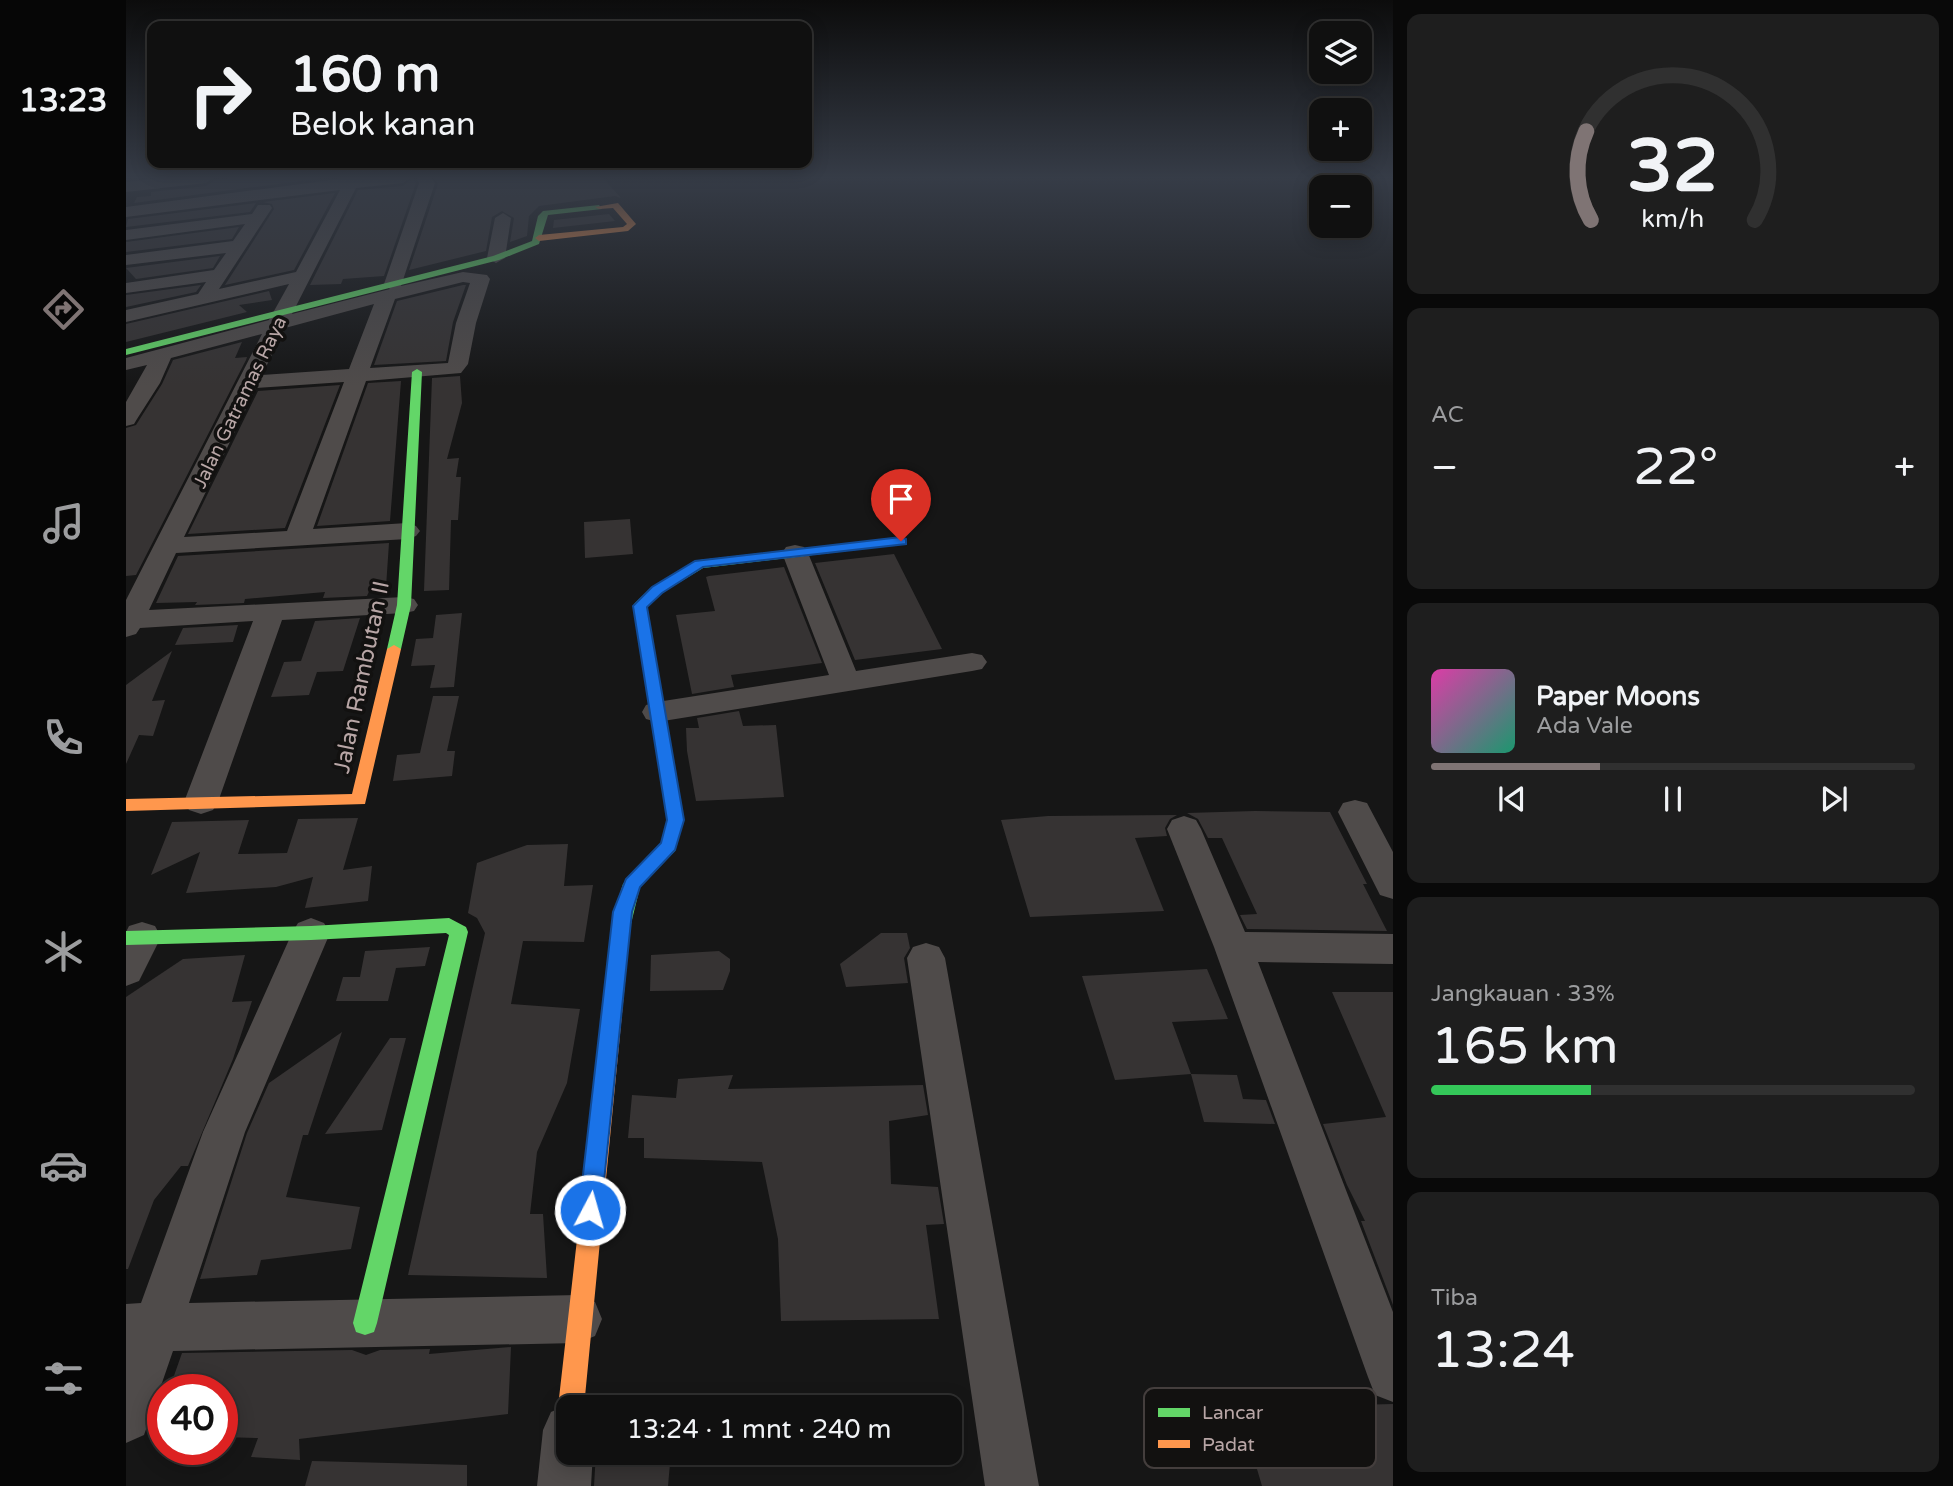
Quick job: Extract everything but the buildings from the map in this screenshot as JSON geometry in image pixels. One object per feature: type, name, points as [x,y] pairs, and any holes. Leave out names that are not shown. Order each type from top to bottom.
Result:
[{"type":"street","points":[[126,260],[235,247]]},
{"type":"street","points":[[205,297],[238,247]]},
{"type":"street","name":"Jalan Gatramas Raya","points":[[127,622],[168,546],[281,317],[319,247]]},
{"type":"street","points":[[297,537],[405,247]]},
{"type":"street","points":[[496,258],[498,247]]},
{"type":"street","points":[[126,352],[390,289],[496,258],[519,247]]},
{"type":"street","points":[[126,288],[220,274]]},
{"type":"street","points":[[126,316],[305,275]]},
{"type":"street","points":[[249,382],[454,369],[458,363],[481,279],[463,278],[390,289]]},
{"type":"street","points":[[126,364],[281,317]]},
{"type":"street","points":[[126,419],[149,383],[163,352]]},
{"type":"street","name":"Jalan Rambutan II","points":[[126,805],[359,800],[404,605],[417,372]]},
{"type":"street","points":[[168,546],[407,531]]},
{"type":"street","points":[[572,1395],[623,912],[632,884],[669,846],[676,820],[640,606],[657,590],[700,564],[901,541]]},
{"type":"street","points":[[795,553],[846,682]]},
{"type":"street","points":[[127,622],[271,611],[404,605]]},
{"type":"street","points":[[201,802],[271,611]]},
{"type":"street","points":[[657,712],[972,662]]},
{"type":"street","points":[[1355,812],[1393,885]]},
{"type":"street","points":[[1184,829],[1233,947],[1393,1377]]},
{"type":"street","points":[[131,948],[449,925],[459,932],[365,1323]]},
{"type":"street","points":[[126,1417],[142,1327],[311,933]]},
{"type":"street","points":[[1233,947],[1393,948]]},
{"type":"street","points":[[926,958],[1012,1486]]},
{"type":"street","points":[[142,1327],[578,1319]]},
{"type":"street","points":[[564,1486],[566,1465]]},
{"type":"traffic: fast","points":[[126,352],[496,258],[523,247]]},
{"type":"traffic: fast","points":[[394,649],[404,605],[417,372]]},
{"type":"traffic: fast","points":[[621,931],[623,912],[632,884],[669,846],[676,819],[640,606],[657,590],[700,564],[901,541]]},
{"type":"traffic: fast","points":[[126,938],[311,933],[449,925],[459,932],[365,1323]]},
{"type":"traffic: slow","points":[[126,805],[359,800],[394,649]]},
{"type":"traffic: slow","points":[[572,1395],[621,931]]},
{"type":"route","points":[[590,1210],[623,912],[632,884],[669,846],[676,820],[640,606],[657,590],[700,564],[901,541]]}]
